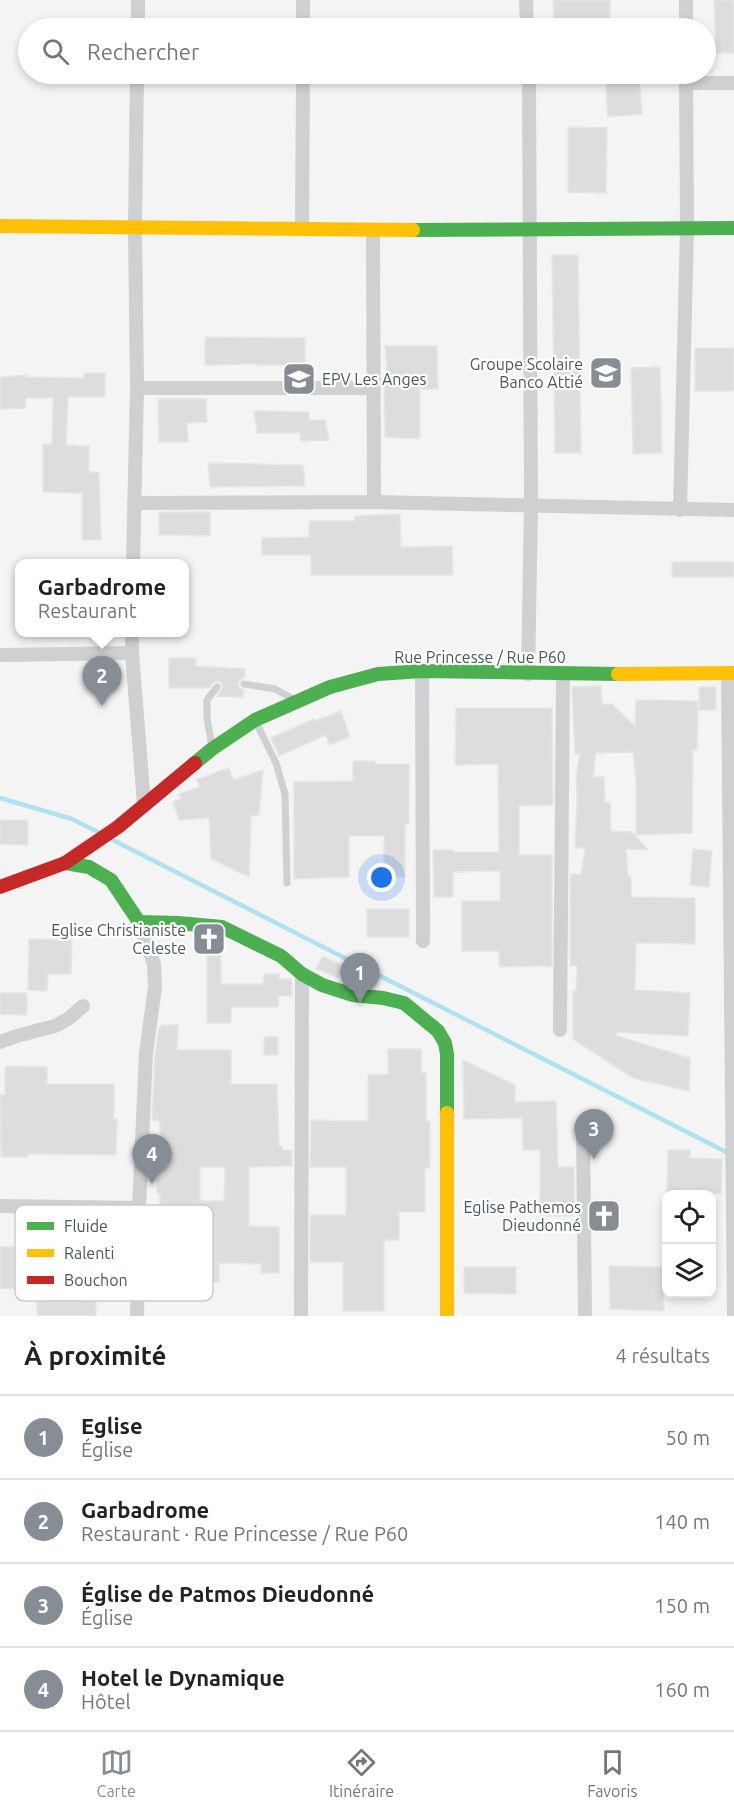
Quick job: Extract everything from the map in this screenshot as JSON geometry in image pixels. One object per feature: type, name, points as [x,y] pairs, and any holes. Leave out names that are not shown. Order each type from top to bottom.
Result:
[{"type":"street","points":[[138,0],[138,18]]},
{"type":"street","points":[[303,0],[303,18]]},
{"type":"street","points":[[526,0],[527,18]]},
{"type":"street","points":[[686,0],[686,18]]},
{"type":"street","points":[[716,81],[734,83]]},
{"type":"street","points":[[133,559],[137,84]]},
{"type":"street","points":[[302,229],[303,84]]},
{"type":"street","points":[[528,674],[531,507],[529,84]]},
{"type":"street","points":[[680,510],[687,228],[686,84]]},
{"type":"street","points":[[0,226],[374,230],[734,228]]},
{"type":"street","points":[[374,230],[374,502]]},
{"type":"street","points":[[136,388],[373,388]]},
{"type":"street","points":[[134,503],[374,502],[734,510]]},
{"type":"street","points":[[132,637],[144,804]]},
{"type":"street","points":[[0,655],[132,654]]},
{"type":"street","points":[[422,671],[423,941]]},
{"type":"street","name":"Rue Princesse / Rue P60","points":[[0,887],[65,863],[118,827],[212,749],[255,720],[330,687],[378,674],[422,671],[528,674],[731,673]]},
{"type":"street","points":[[731,673],[734,1316]]},
{"type":"street","points":[[560,1030],[563,674]]},
{"type":"street","points":[[65,863],[89,867],[111,880],[139,922],[154,964],[155,987],[146,1053],[139,1205]]},
{"type":"street","points":[[139,922],[222,927],[281,956],[302,974],[322,985],[361,997],[391,999],[404,1003],[438,1031],[445,1042],[447,1054],[447,1316]]},
{"type":"street","points":[[301,1316],[302,974]]},
{"type":"street","points":[[0,1042],[55,1026],[68,1019],[83,1006]]},
{"type":"street","points":[[583,1132],[585,1316]]},
{"type":"street","points":[[0,1206],[15,1206]]},
{"type":"street","points":[[137,1301],[137,1316]]},
{"type":"lane","points":[[244,684],[274,688],[297,700]]},
{"type":"lane","points":[[212,749],[207,718],[207,700],[217,687]]},
{"type":"lane","points":[[255,720],[276,763],[285,794],[287,883]]},
{"type":"building","points":[[553,0],[610,0],[610,18],[554,18]]},
{"type":"building","points":[[714,0],[734,0],[734,53],[716,53]]},
{"type":"building","points":[[606,84],[640,84],[642,114],[608,117]]},
{"type":"building","points":[[568,127],[607,128],[606,193],[568,192]]},
{"type":"building","points":[[552,255],[578,255],[581,453],[555,453]]},
{"type":"building","points":[[205,337],[305,338],[305,365],[205,365]]},
{"type":"building","points":[[385,346],[437,346],[438,389],[420,389],[420,439],[385,437],[384,393],[385,371],[387,371]]},
{"type":"building","points":[[695,348],[734,348],[734,391],[695,391]]},
{"type":"building","points":[[660,367],[662,453],[633,454],[631,368]]},
{"type":"building","points":[[84,373],[105,373],[105,397],[68,397],[66,445],[89,446],[89,472],[99,472],[101,540],[82,540],[82,493],[43,492],[43,444],[52,444],[53,398],[26,398],[25,408],[0,409],[0,377],[27,375],[27,377],[84,378]]},
{"type":"building","points":[[158,399],[206,399],[207,422],[187,423],[188,442],[159,442]]},
{"type":"building","points":[[254,411],[309,412],[309,420],[325,420],[329,440],[300,441],[300,433],[257,433]]},
{"type":"building","points":[[208,463],[303,465],[305,486],[210,487]]},
{"type":"building","points":[[159,512],[210,512],[210,536],[159,535]]},
{"type":"building","points":[[400,514],[401,547],[452,546],[453,575],[311,575],[311,555],[262,555],[262,538],[309,537],[309,521],[355,521],[355,516]]},
{"type":"building","points":[[672,562],[734,562],[734,577],[672,577]]},
{"type":"building","points":[[169,658],[196,658],[196,666],[245,669],[244,678],[238,684],[244,690],[243,697],[217,696],[223,687],[217,681],[209,688],[169,688]]},
{"type":"building","points":[[601,686],[602,704],[612,704],[635,726],[636,700],[698,701],[697,750],[693,750],[692,833],[636,835],[636,779],[633,752],[596,753],[593,776],[604,777],[605,802],[610,802],[611,831],[632,832],[648,850],[626,849],[628,876],[631,876],[631,897],[695,898],[695,944],[636,943],[635,990],[690,993],[688,1036],[617,1032],[617,1036],[690,1058],[689,1091],[633,1078],[573,1039],[573,991],[576,991],[577,966],[570,966],[570,880],[571,874],[581,874],[585,848],[575,848],[576,776],[580,753],[575,754],[572,687]]},
{"type":"building","points":[[699,687],[716,687],[716,710],[699,710]]},
{"type":"building","points":[[456,708],[552,708],[553,805],[519,806],[519,855],[552,855],[552,966],[499,967],[499,951],[462,951],[462,901],[500,901],[500,871],[453,872],[453,897],[434,897],[433,850],[499,852],[498,764],[455,765]]},
{"type":"building","points":[[341,711],[350,737],[329,745],[326,735],[279,756],[271,738],[313,719],[314,721]]},
{"type":"building","points":[[353,761],[375,761],[375,764],[409,764],[409,824],[405,824],[405,877],[384,877],[384,836],[349,836],[349,877],[294,879],[294,782],[353,781]]},
{"type":"building","points":[[229,768],[233,780],[263,770],[259,815],[251,816],[249,877],[211,859],[209,818],[179,820],[173,802],[181,799],[179,794],[200,787],[197,779]]},
{"type":"building","points":[[0,820],[28,820],[28,845],[0,844]]},
{"type":"building","points":[[693,849],[712,851],[709,887],[690,885]]},
{"type":"building","points":[[367,909],[409,909],[409,937],[367,937]]},
{"type":"building","points":[[207,937],[221,939],[221,984],[263,984],[264,974],[279,974],[279,979],[292,980],[292,996],[279,996],[278,1007],[231,1007],[231,1023],[207,1023]]},
{"type":"building","points":[[29,939],[72,940],[71,974],[48,974],[47,991],[28,990]]},
{"type":"building","points":[[323,956],[344,966],[338,978],[316,969]]},
{"type":"building","points":[[0,993],[27,993],[27,1015],[0,1014]]},
{"type":"building","points":[[161,1025],[178,1025],[177,1050],[231,1050],[231,1084],[277,1084],[279,1146],[282,1146],[282,1150],[292,1150],[292,1166],[249,1167],[249,1226],[279,1227],[279,1273],[261,1273],[261,1264],[219,1263],[219,1282],[213,1282],[213,1205],[160,1205],[156,1164],[152,1164],[152,1151],[160,1151],[160,1121],[152,1120],[155,1054]],"holes":[[[200,1167],[225,1167],[224,1201],[200,1201]]]},
{"type":"building","points":[[264,1037],[278,1037],[278,1055],[264,1055]]},
{"type":"building","points":[[388,1049],[421,1049],[422,1073],[426,1073],[426,1121],[430,1121],[430,1168],[425,1168],[425,1212],[399,1212],[399,1240],[384,1240],[384,1311],[343,1311],[343,1262],[310,1262],[310,1215],[346,1215],[346,1167],[310,1167],[311,1120],[368,1121],[368,1075],[388,1074]]},
{"type":"building","points":[[463,1060],[515,1085],[515,1102],[556,1101],[558,1167],[574,1167],[575,1216],[540,1216],[540,1150],[523,1150],[522,1118],[464,1119]]},
{"type":"building","points":[[5,1066],[47,1067],[47,1084],[114,1084],[114,1119],[117,1119],[116,1155],[28,1154],[28,1157],[1,1157],[0,1095],[5,1095]]},
{"type":"building","points":[[668,1150],[690,1150],[690,1158],[722,1159],[721,1194],[716,1194],[716,1190],[667,1190]]},
{"type":"building","points":[[0,1247],[15,1247],[15,1289],[0,1288]]},
{"type":"building","points":[[609,1266],[662,1267],[664,1311],[610,1309]]},
{"type":"building","points":[[464,1267],[516,1267],[516,1294],[464,1293]]},
{"type":"building","points":[[37,1301],[96,1301],[96,1316],[37,1316]]},
{"type":"waterway","points":[[0,798],[72,819],[102,834]]},
{"type":"waterway","points":[[109,838],[730,1154]]},
{"type":"traffic: fast","points":[[413,230],[734,228]]},
{"type":"traffic: fast","points":[[195,763],[255,720],[330,687],[378,674],[422,671],[618,674]]},
{"type":"traffic: fast","points":[[65,863],[89,867],[111,880],[139,922],[222,927],[281,956],[302,974],[322,985],[353,995],[404,1003],[438,1031],[445,1043],[447,1113]]},
{"type":"traffic: slow","points":[[0,226],[413,230]]},
{"type":"traffic: slow","points":[[618,674],[734,673]]},
{"type":"traffic: slow","points":[[447,1113],[447,1316]]},
{"type":"traffic: jam","points":[[0,887],[65,863],[118,827],[195,763]]},
{"type":"place","name":"Groupe Scolaire Banco Attié","points":[[606,373]]},
{"type":"place","name":"EPV Les Anges","points":[[299,379]]},
{"type":"place","name":"Garbadrome","points":[[102,706]]},
{"type":"place","name":"Eglise Christianiste Celeste","points":[[209,939]]},
{"type":"place","name":"Eglise","points":[[360,1003]]},
{"type":"place","name":"Église de Patmos Dieudonné","points":[[594,1159]]},
{"type":"place","name":"Hotel le Dynamique","points":[[152,1184]]},
{"type":"place","name":"Eglise Pathemos Dieudonné","points":[[604,1216]]}]
